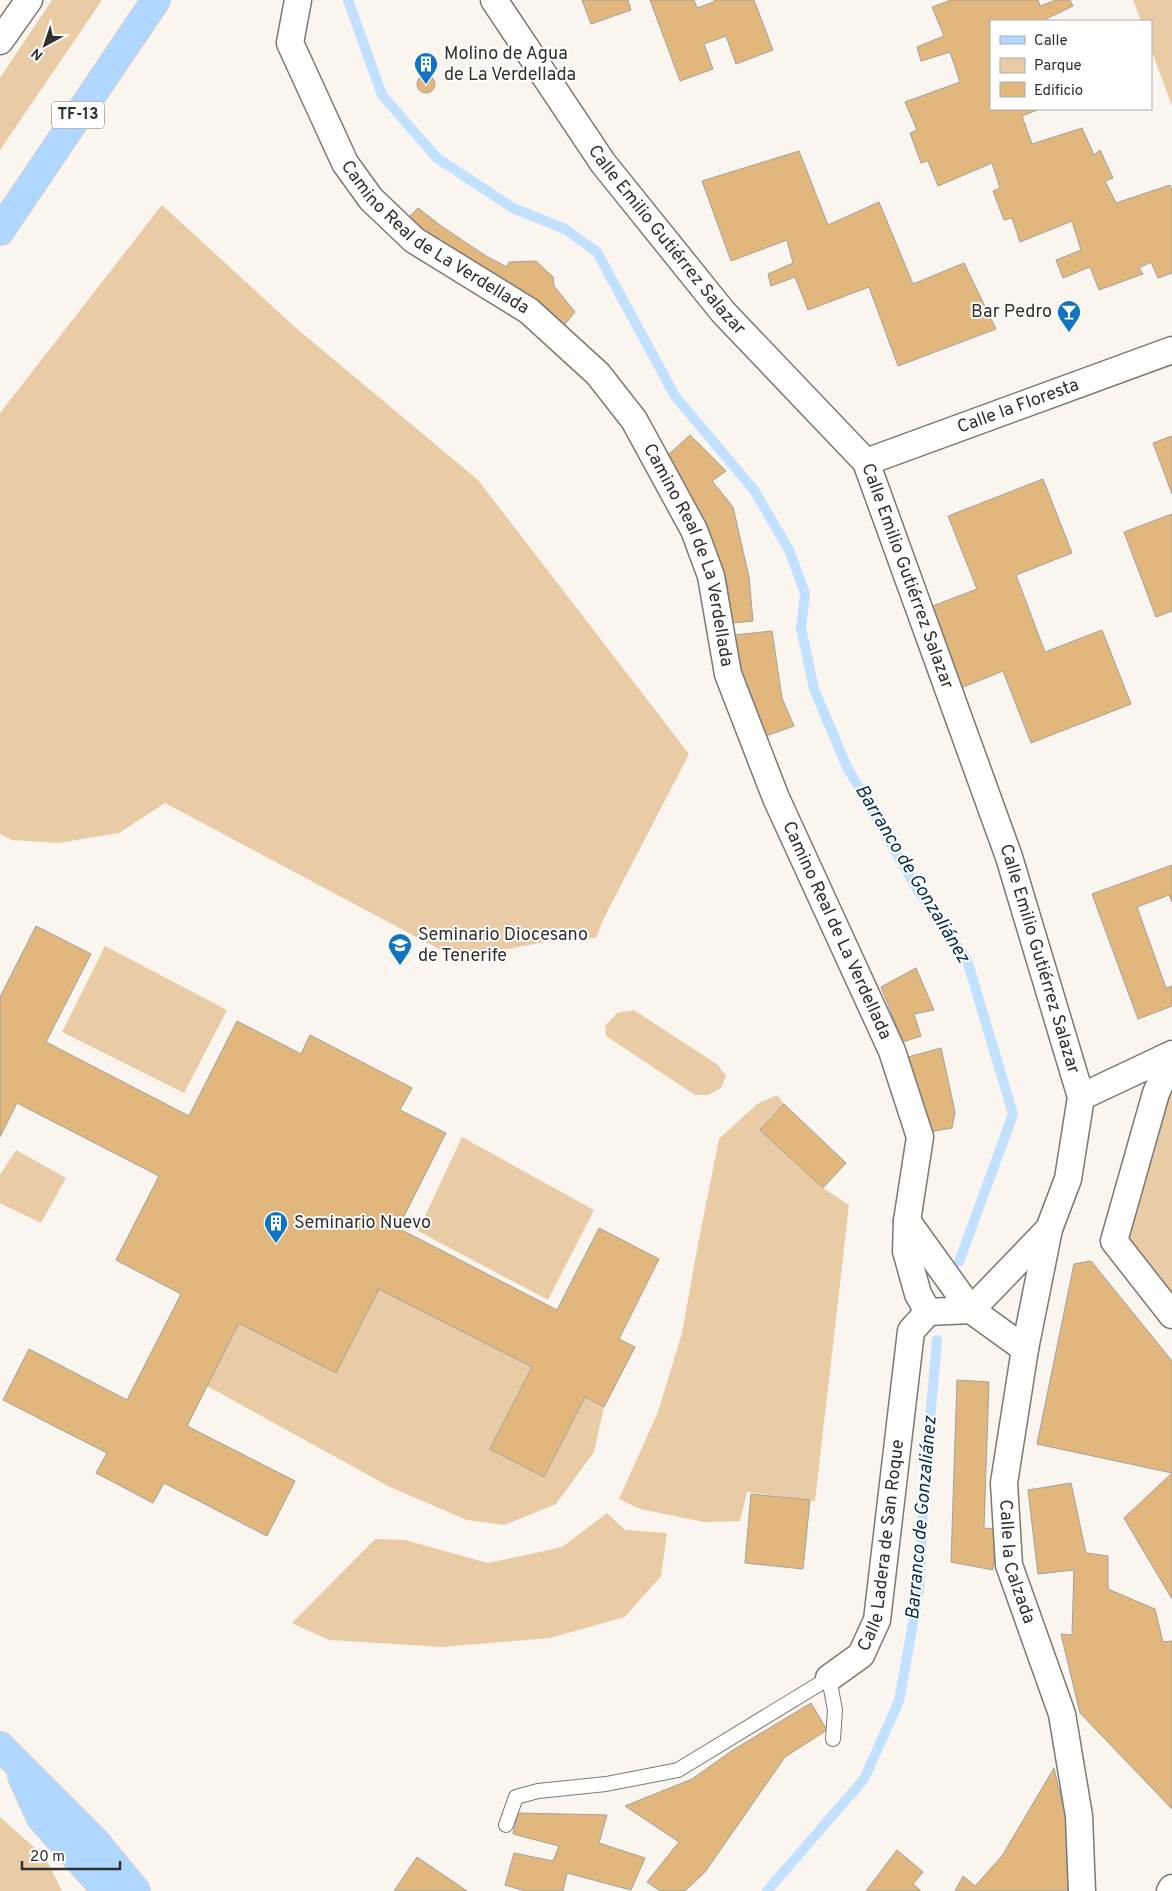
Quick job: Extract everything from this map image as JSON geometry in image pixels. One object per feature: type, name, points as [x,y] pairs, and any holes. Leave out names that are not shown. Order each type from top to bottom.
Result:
[{"type":"main road","name":"TF-13","points":[[0,231],[156,0]]},
{"type":"main road","points":[[7,1752],[41,1818],[107,1891]]},
{"type":"main road","points":[[7,1752],[95,1841],[136,1891]]},
{"type":"street","points":[[0,41],[28,0]]},
{"type":"street","name":"Camino Real de La Verdellada","points":[[298,0],[290,43],[345,163],[371,199],[414,240],[529,312],[598,374],[634,420],[694,530],[712,576],[728,674],[776,798],[892,1052],[920,1137],[907,1221],[906,1251],[918,1294],[928,1312]]},
{"type":"street","name":"Calle Emilio Gutiérrez Salazar","points":[[494,0],[615,178],[723,312],[866,462],[1009,857],[1081,1097],[1068,1179],[1048,1229]]},
{"type":"street","name":"Calle la Floresta","points":[[866,462],[1172,350]]},
{"type":"street","points":[[1081,1097],[1172,1056]]},
{"type":"street","points":[[1172,1056],[1156,1093],[1114,1241],[1172,1315]]},
{"type":"street","points":[[907,1221],[971,1310],[1025,1349]]},
{"type":"street","points":[[928,1312],[971,1310],[1048,1229]]},
{"type":"street","name":"Calle la Calzada","points":[[1048,1229],[1025,1349],[1004,1483],[1009,1565],[1062,1714],[1079,1816],[1082,1891]]},
{"type":"street","name":"Calle Ladera de San Roque","points":[[829,1678],[861,1655],[877,1620],[911,1331],[928,1312]]},
{"type":"lane","points":[[829,1678],[835,1710],[833,1738]]},
{"type":"lane","name":"Calle Ladera de San Roque","points":[[506,1825],[516,1797],[538,1792],[606,1784],[678,1770],[829,1678]]},
{"type":"green space","points":[[52,0],[102,0],[0,150],[0,78]]},
{"type":"green space","points":[[1133,0],[1172,0],[1172,106],[1152,52],[1152,20],[1141,20]]},
{"type":"green space","points":[[162,205],[296,328],[478,480],[689,754],[603,920],[596,938],[550,941],[502,950],[465,963],[165,803],[119,833],[58,843],[12,840],[0,834],[0,413]]},
{"type":"green space","points":[[105,946],[227,1010],[184,1093],[62,1032]]},
{"type":"green space","points":[[634,1010],[718,1065],[726,1076],[721,1088],[708,1095],[695,1095],[606,1036],[605,1026],[617,1013]]},
{"type":"green space","points":[[1172,1058],[1172,1315],[1114,1241]]},
{"type":"green space","points":[[777,1095],[784,1104],[761,1130],[823,1188],[849,1205],[815,1501],[747,1492],[740,1521],[704,1522],[640,1509],[619,1499],[658,1412],[682,1333],[719,1139],[757,1104]]},
{"type":"green space","points":[[462,1137],[594,1210],[548,1300],[418,1231]]},
{"type":"green space","points":[[16,1150],[66,1178],[41,1223],[0,1203],[0,1175]]},
{"type":"green space","points":[[379,1289],[532,1367],[491,1449],[544,1477],[585,1397],[604,1407],[594,1452],[556,1504],[504,1525],[467,1520],[390,1487],[207,1386],[239,1323]]},
{"type":"green space","points":[[607,1513],[625,1530],[667,1533],[661,1576],[625,1617],[550,1638],[442,1647],[329,1640],[292,1623],[375,1539],[405,1540],[488,1563],[562,1547]]},
{"type":"green space","points":[[0,1817],[45,1857],[62,1891],[0,1891]]},
{"type":"building","points":[[582,0],[628,0],[631,10],[591,24]]},
{"type":"building","points":[[650,0],[694,0],[697,8],[714,2],[714,0],[754,0],[773,50],[736,64],[726,36],[704,44],[713,69],[680,81]]},
{"type":"building","points":[[951,0],[1038,0],[1040,6],[1056,0],[1070,0],[1073,6],[1046,20],[990,20],[990,110],[1037,110],[1022,116],[1032,144],[1082,128],[1094,155],[1100,150],[1113,178],[1105,181],[1116,203],[1170,185],[1172,191],[1172,273],[1158,278],[1151,262],[1139,268],[1143,274],[1099,290],[1090,267],[1063,278],[1056,260],[1081,250],[1072,221],[1020,242],[1012,218],[1004,220],[993,191],[1000,188],[992,163],[938,186],[928,161],[921,163],[910,133],[917,130],[905,102],[960,82],[950,52],[921,61],[917,47],[944,36],[932,7]]},
{"type":"building","name":"Molino de Agua de La Verdellada","points":[[426,75],[432,78],[435,84],[432,90],[426,93],[420,90],[417,84],[420,78]]},
{"type":"building","points":[[799,151],[828,225],[879,202],[913,284],[964,263],[996,329],[898,366],[869,287],[808,310],[795,277],[771,286],[768,274],[793,263],[787,240],[731,261],[702,181]]},
{"type":"building","points":[[418,208],[486,256],[507,267],[509,262],[536,261],[553,277],[554,286],[575,312],[561,329],[405,221]]},
{"type":"building","points":[[690,435],[726,471],[712,481],[733,507],[749,577],[753,621],[733,623],[726,579],[716,549],[668,455]]},
{"type":"building","points":[[1172,436],[1172,494],[1153,443]]},
{"type":"building","points":[[1043,479],[1072,553],[1016,575],[1045,652],[1102,630],[1131,704],[1031,743],[1003,671],[956,690],[925,609],[977,589],[948,516]]},
{"type":"building","points":[[1172,514],[1172,611],[1156,617],[1124,532]]},
{"type":"building","points":[[772,631],[782,698],[794,726],[763,737],[745,684],[734,635]]},
{"type":"building","points":[[1172,865],[1172,902],[1169,895],[1137,907],[1166,988],[1172,986],[1172,1006],[1138,1019],[1092,894]]},
{"type":"building","name":"Seminario Nuevo","points":[[36,926],[91,954],[46,1042],[189,1116],[237,1021],[301,1054],[310,1035],[412,1088],[400,1110],[446,1133],[398,1228],[557,1310],[599,1228],[659,1259],[619,1339],[635,1347],[604,1407],[585,1397],[544,1477],[490,1449],[532,1367],[379,1289],[336,1373],[239,1323],[187,1426],[295,1481],[267,1536],[164,1483],[153,1503],[96,1473],[107,1453],[3,1400],[29,1349],[127,1400],[181,1294],[116,1260],[159,1176],[17,1103],[0,1137],[0,997]]},
{"type":"building","points":[[916,968],[934,1010],[914,1014],[921,1036],[903,1042],[881,987]]},
{"type":"building","points":[[941,1048],[955,1112],[952,1128],[929,1132],[908,1057]]},
{"type":"building","points":[[784,1104],[846,1163],[823,1188],[760,1130]]},
{"type":"building","points":[[1091,1261],[1172,1361],[1172,1473],[1037,1444],[1074,1264]]},
{"type":"building","points":[[957,1380],[989,1382],[984,1528],[996,1529],[993,1570],[951,1562]]},
{"type":"building","points":[[1172,1473],[1172,1599],[1124,1518]]},
{"type":"building","points":[[1071,1483],[1086,1553],[1108,1556],[1108,1589],[1155,1609],[1163,1642],[1172,1641],[1172,1809],[1080,1713],[1061,1634],[1072,1635],[1074,1570],[1038,1574],[1028,1490]]},
{"type":"building","points":[[751,1494],[810,1500],[803,1569],[745,1563]]},
{"type":"building","points":[[811,1703],[827,1730],[785,1757],[705,1872],[685,1891],[660,1891],[647,1882],[679,1842],[625,1806],[692,1779],[733,1750]]},
{"type":"building","points":[[1054,1768],[1066,1819],[1068,1891],[955,1891],[963,1876],[975,1886],[1002,1856]]},
{"type":"building","points":[[518,1813],[607,1815],[599,1843],[645,1858],[631,1890],[567,1873],[563,1891],[525,1891],[505,1885],[514,1853],[553,1861],[559,1846],[513,1834]]},
{"type":"building","points":[[897,1850],[923,1872],[913,1884],[921,1891],[866,1891]]},
{"type":"building","points":[[417,1857],[467,1891],[394,1891]]},
{"type":"waterway","name":"Barranco de Gonzaliánez","points":[[348,0],[382,95],[437,158],[513,208],[565,229],[597,252],[675,396],[754,490],[789,550],[805,593],[801,628],[814,689],[846,765],[917,889],[967,960],[1013,1114],[959,1262]]},
{"type":"waterway","name":"Barranco de Gonzaliánez","points":[[767,1891],[864,1779],[899,1701],[919,1590],[924,1489],[937,1340]]},
{"type":"place","name":"Molino de Agua de La Verdellada","points":[[426,85]]},
{"type":"place","name":"Bar Pedro","points":[[1069,333]]},
{"type":"place","name":"Seminario Diocesano de Tenerife","points":[[400,966]]},
{"type":"place","name":"Seminario Nuevo","points":[[276,1244]]}]
